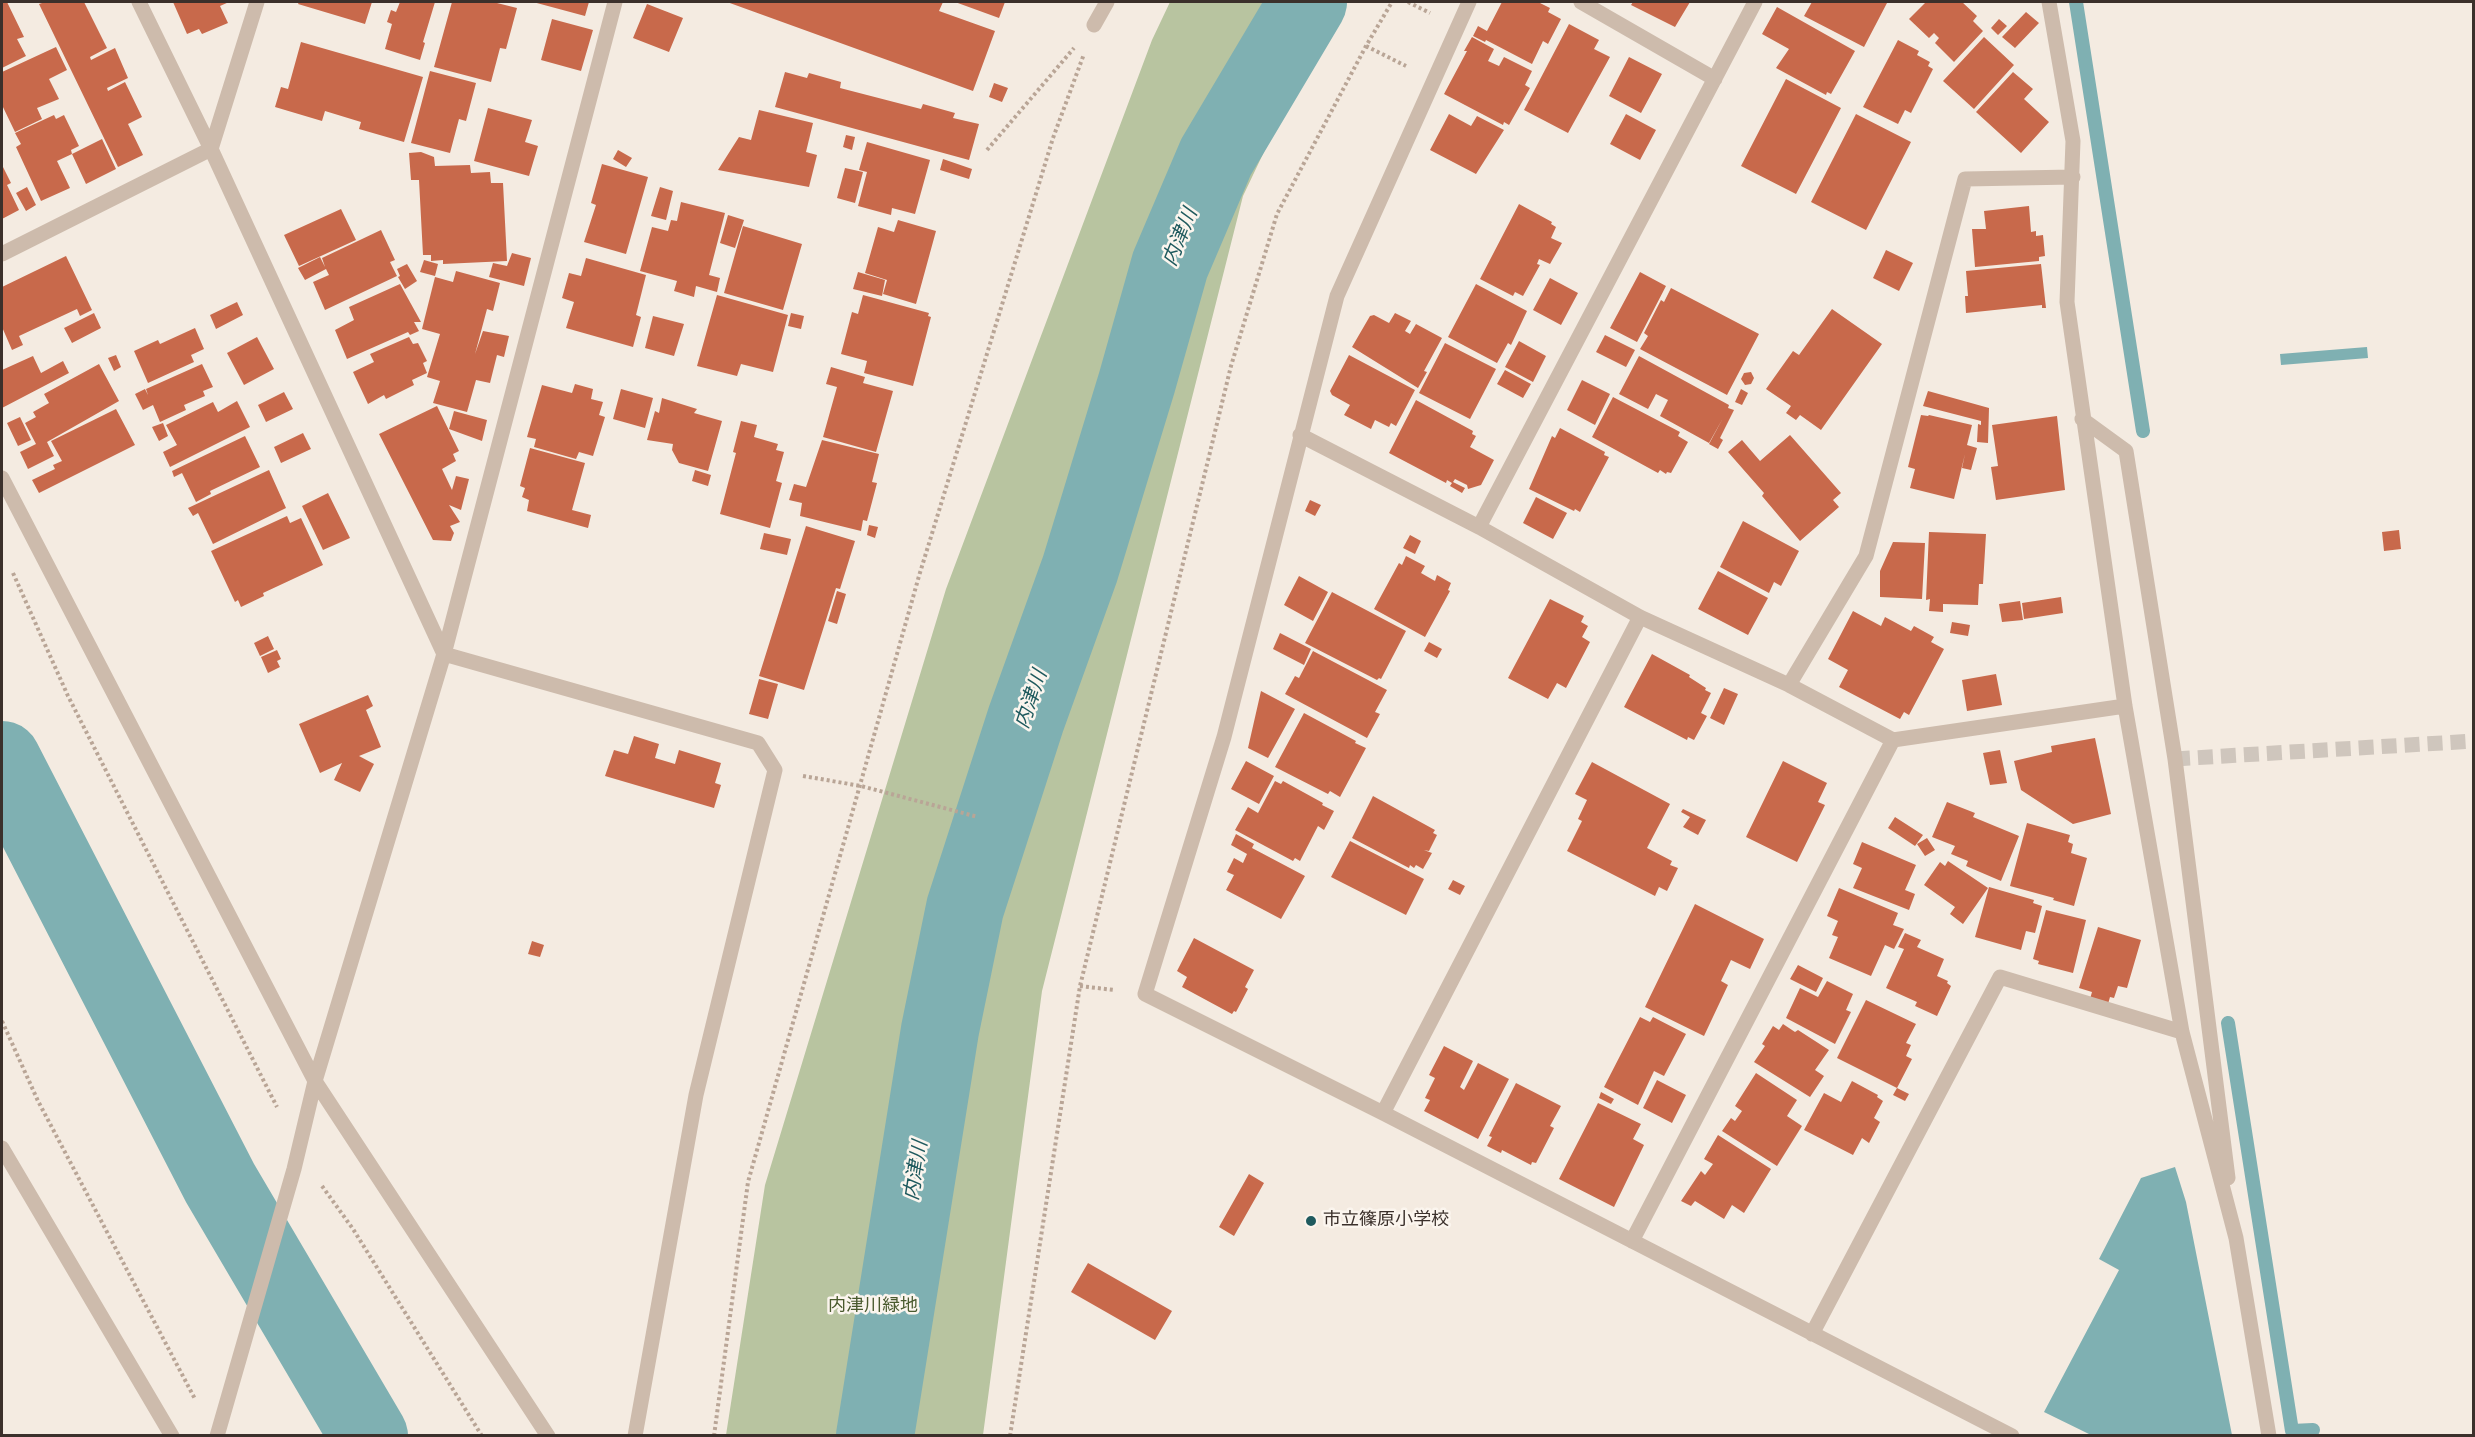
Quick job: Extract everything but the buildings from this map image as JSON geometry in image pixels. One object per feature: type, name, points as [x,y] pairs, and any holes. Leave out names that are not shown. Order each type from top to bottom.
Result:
[{"type":"street","points":[[139,2],[211,149],[444,654],[758,743],[775,770],[696,1095],[635,1436]]},
{"type":"street","points":[[2,254],[211,149],[257,2]]},
{"type":"street","points":[[217,1436],[294,1169],[315,1081],[444,654],[615,2]]},
{"type":"street","points":[[1094,25],[1107,2]]},
{"type":"street","points":[[1469,2],[1337,296],[1224,737],[1145,994],[1383,1113],[2012,1436]]},
{"type":"street","points":[[1581,2],[1715,79]]},
{"type":"street","points":[[1479,527],[1755,2]]},
{"type":"street","points":[[2049,2],[2073,141],[2067,302],[2125,706],[2182,1032],[2236,1238]]},
{"type":"street","points":[[1789,685],[1866,556],[1965,179],[2073,177]]},
{"type":"street","points":[[2082,419],[2126,451],[2175,759],[2236,1238],[2269,1436]]},
{"type":"street","points":[[1300,435],[1479,527],[1640,617],[1789,685],[1893,740],[2125,706]]},
{"type":"street","points":[[2,478],[315,1081],[548,1436]]},
{"type":"street","points":[[1383,1113],[1640,617]]},
{"type":"street","points":[[1632,1241],[1893,740]]},
{"type":"street","points":[[1812,1334],[2000,976],[2182,1032]]},
{"type":"street","points":[[2,1152],[172,1436]]},
{"type":"path","points":[[1010,1436],[1080,986],[1231,366],[1277,214],[1366,46],[1392,2]]},
{"type":"path","points":[[987,150],[1094,25]]},
{"type":"path","points":[[714,1436],[748,1182],[919,576],[1053,138],[1094,25]]},
{"type":"path","points":[[1366,46],[1433,80]]},
{"type":"path","points":[[11,567],[68,696],[247,1052]]},
{"type":"path","points":[[775,770],[861,786],[978,817]]},
{"type":"path","points":[[2,1021],[38,1101],[198,1404]]},
{"type":"path","points":[[353,1229],[482,1436]]},
{"type":"green space","name":"内津川緑地","points":[[1170,2],[1341,2],[1311,53],[1243,196],[1042,991],[983,1435],[726,1435],[765,1185],[946,589],[1152,40]]},
{"type":"water","points":[[2367,347],[2368,358],[2281,365],[2280,354]]},
{"type":"water","points":[[2175,1167],[2186,1202],[2232,1435],[2091,1435],[2044,1412],[2119,1270],[2099,1259],[2141,1178]]},
{"type":"waterway","name":"内津川","points":[[875,1436],[940,1030],[965,908],[1026,719],[1080,569],[1170,265],[1216,157],[1308,2]]},
{"type":"waterway","points":[[2076,2],[2143,431]]},
{"type":"waterway","points":[[2,760],[220,1183],[369,1436]]},
{"type":"waterway","points":[[2228,1023],[2292,1431],[2313,1430]]},
{"type":"tunnel","points":[[2175,759],[2474,741]]},
{"type":"place","name":"市立篠原小学校","points":[[1311,1221]]}]
